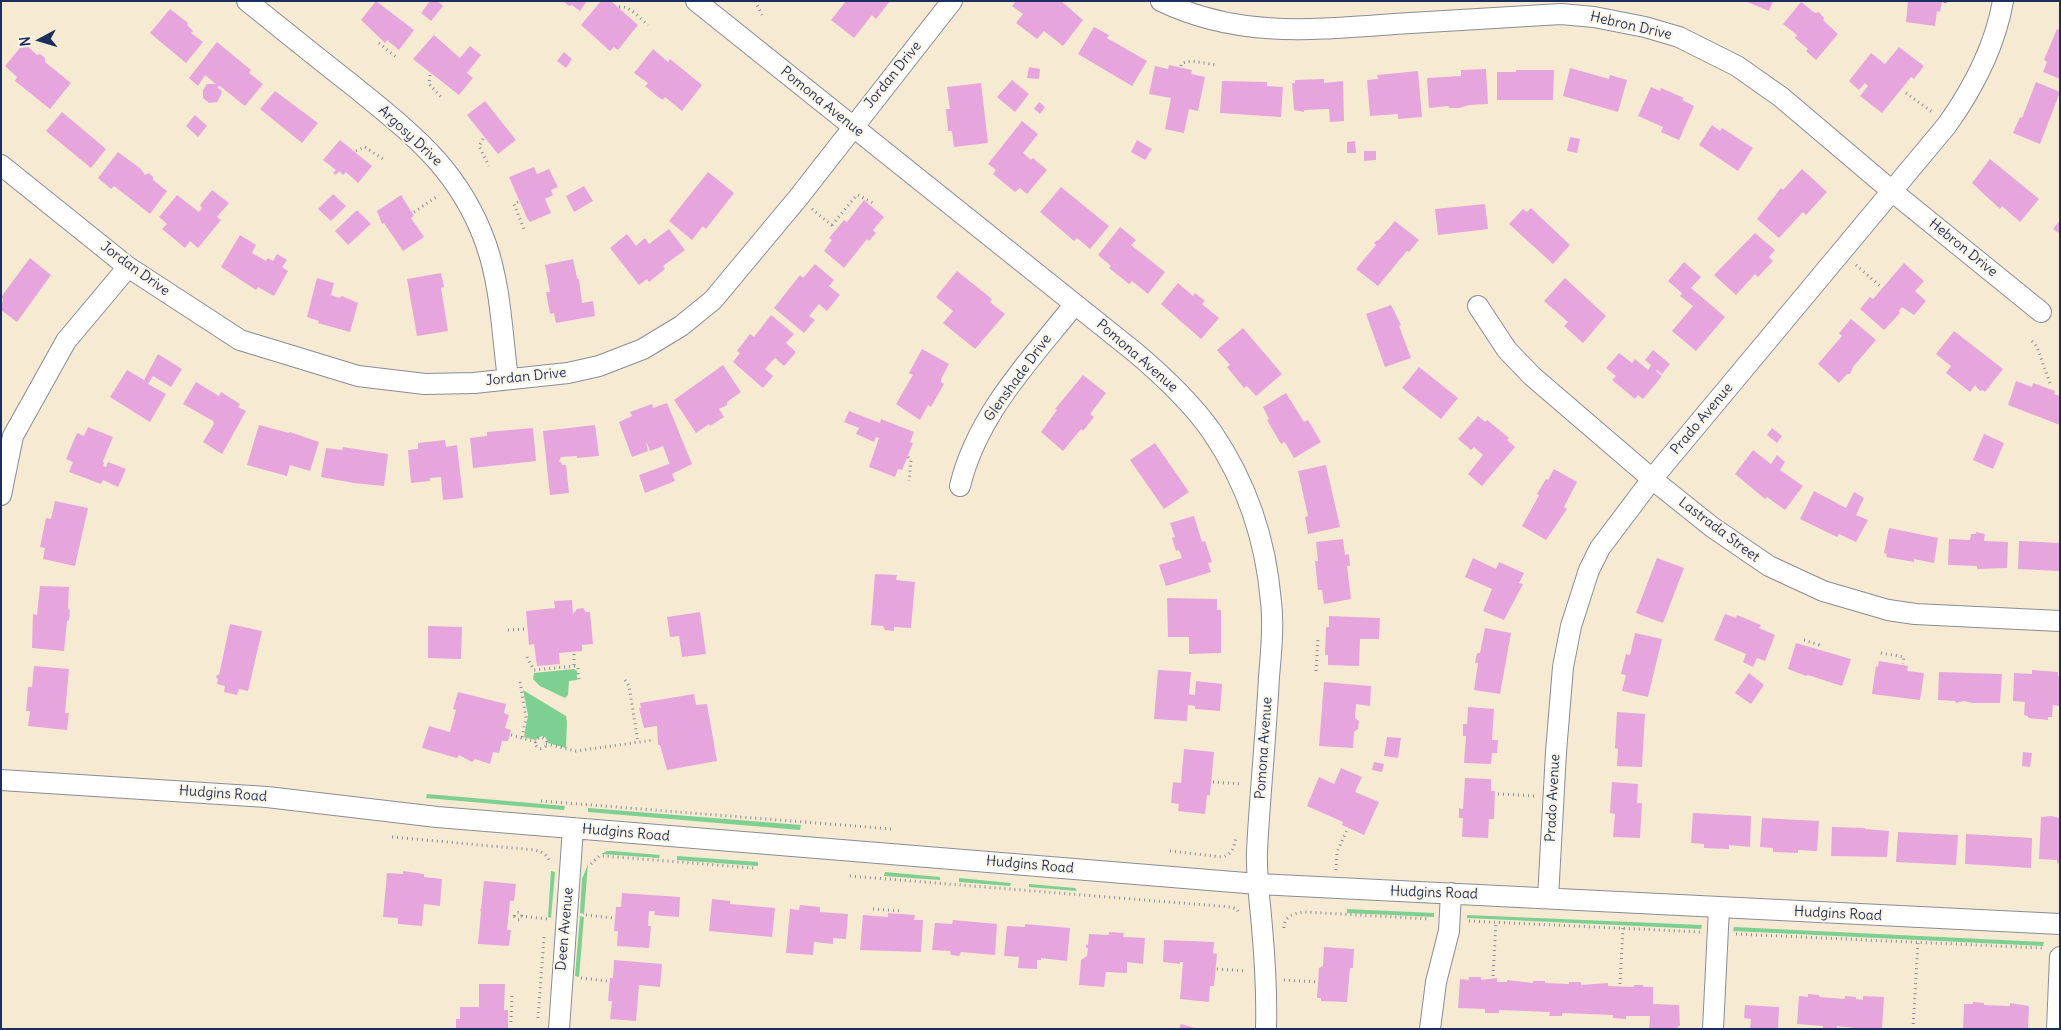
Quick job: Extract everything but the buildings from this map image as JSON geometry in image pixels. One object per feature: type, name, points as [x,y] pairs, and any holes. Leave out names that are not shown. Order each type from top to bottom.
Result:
[{"type":"street","name":"Argosy Drive","points":[[247,1],[410,132],[442,164],[456,183],[475,218],[492,263],[497,284],[508,379]]},
{"type":"street","name":"Pomona Avenue","points":[[696,1],[1136,352],[1165,378],[1189,404],[1211,431],[1225,453],[1251,508],[1267,567],[1272,604],[1268,696],[1261,786],[1256,975],[1266,1029]]},
{"type":"street","name":"Jordan Drive","points":[[1,165],[128,267],[240,340],[358,376],[424,384],[474,383],[568,373],[599,366],[643,349],[666,337],[713,300],[798,198],[852,126],[952,1]]},
{"type":"street","name":"Hebron Drive","points":[[1161,1],[1194,14],[1225,23],[1278,30],[1561,14],[1594,17],[1645,27],[1679,37],[1737,66],[1757,79],[2041,312]]},
{"type":"street","name":"Prado Avenue","points":[[1548,898],[1564,667],[1571,626],[1579,596],[1600,548],[1652,479],[1947,125],[1964,101],[1982,68],[1992,44],[2003,1]]},
{"type":"street","points":[[1,495],[13,436],[66,341],[128,267]]},
{"type":"street","name":"Glenshade Drive","points":[[960,486],[975,440],[997,404],[1075,304]]},
{"type":"street","name":"Lastrada Street","points":[[1478,306],[1514,359],[1652,479],[1746,552],[1769,566],[1823,591],[1888,610],[1915,614],[2060,621]]},
{"type":"street","name":"Hudgins Road","points":[[1,780],[267,797],[416,814],[573,828],[1258,884],[2060,924]]},
{"type":"street","name":"Deen Avenue","points":[[559,1029],[571,978],[576,918],[573,828]]},
{"type":"street","points":[[1430,1029],[1436,982],[1445,950],[1451,893]]},
{"type":"street","points":[[1713,1029],[1719,908]]},
{"type":"street","points":[[2051,953],[2057,1029]]},
{"type":"path","points":[[755,1],[762,15]]},
{"type":"path","points":[[619,7],[624,6],[648,25]]},
{"type":"path","points":[[379,43],[397,58]]},
{"type":"path","points":[[1181,66],[1182,63],[1192,60],[1216,65]]},
{"type":"path","points":[[430,75],[429,84],[443,99]]},
{"type":"path","points":[[1906,93],[1947,125]]},
{"type":"path","points":[[483,139],[479,146],[489,166]]},
{"type":"path","points":[[356,151],[366,147],[386,161]]},
{"type":"path","points":[[414,212],[456,183]]},
{"type":"path","points":[[798,198],[834,227],[856,196],[858,195],[875,204]]},
{"type":"path","points":[[518,202],[514,204],[524,230]]},
{"type":"path","points":[[1842,252],[1880,286]]},
{"type":"path","points":[[2032,341],[2037,347],[2051,386]]},
{"type":"path","points":[[908,457],[911,460],[909,481]]},
{"type":"path","points":[[508,630],[526,629]]},
{"type":"path","points":[[1316,671],[1318,639]]},
{"type":"path","points":[[1804,640],[1819,645],[1820,649]]},
{"type":"path","points":[[1881,653],[1904,657],[1903,664]]},
{"type":"path","points":[[574,654],[574,666]]},
{"type":"path","points":[[527,657],[534,670],[574,666],[578,668],[579,682]]},
{"type":"path","points":[[625,680],[629,686],[638,742]]},
{"type":"path","points":[[520,682],[526,718],[522,738]]},
{"type":"path","points":[[510,736],[536,742],[539,748],[544,748],[546,744]]},
{"type":"path","points":[[536,742],[541,738],[545,740],[546,744],[576,751],[654,740]]},
{"type":"path","points":[[1213,782],[1261,786]]},
{"type":"path","points":[[1498,794],[1554,796]]},
{"type":"path","points":[[541,801],[892,829]]},
{"type":"path","points":[[1336,889],[1337,852],[1347,830]]},
{"type":"path","points":[[392,837],[535,850],[542,852],[546,856],[550,861],[550,866]]},
{"type":"path","points":[[1170,851],[1228,855],[1234,849],[1236,837]]},
{"type":"path","points":[[590,865],[600,856],[604,856],[754,868]]},
{"type":"path","points":[[850,876],[1230,907],[1237,909],[1240,922]]},
{"type":"path","points":[[576,918],[587,905]]},
{"type":"path","points":[[872,909],[901,911]]},
{"type":"path","points":[[544,927],[546,910]]},
{"type":"path","points":[[1284,936],[1284,922],[1287,918],[1295,913],[1305,912],[1918,942],[2051,953]]},
{"type":"path","points":[[510,915],[514,915],[517,919],[521,916],[613,918]]},
{"type":"path","points":[[1493,976],[1496,922]]},
{"type":"path","points":[[1620,984],[1623,928]]},
{"type":"path","points":[[538,1022],[544,935]]},
{"type":"path","points":[[1913,1029],[1918,942]]},
{"type":"path","points":[[1245,963],[1256,975]]},
{"type":"path","points":[[571,978],[582,970]]},
{"type":"path","points":[[1217,970],[1287,981],[1316,982]]},
{"type":"path","points":[[1287,974],[1287,987]]},
{"type":"path","points":[[571,978],[608,981]]},
{"type":"path","points":[[511,1022],[512,993]]},
{"type":"green space","points":[[574,669],[577,671],[577,680],[569,681],[568,695],[565,698],[540,686],[533,679],[534,673]]},
{"type":"green space","points":[[523,690],[566,716],[566,748],[548,743],[546,738],[542,736],[535,740],[524,737],[528,715]]},
{"type":"green space","points":[[427,794],[565,806],[564,810],[426,798]]},
{"type":"green space","points":[[588,808],[801,825],[800,830],[588,812]]},
{"type":"green space","points":[[607,851],[660,855],[659,858],[601,854]]},
{"type":"green space","points":[[677,856],[758,862],[758,866],[677,860]]},
{"type":"green space","points":[[588,864],[584,914],[580,913],[582,879]]},
{"type":"green space","points":[[551,871],[555,872],[551,918],[548,917]]},
{"type":"green space","points":[[885,872],[940,877],[940,880],[884,876]]},
{"type":"green space","points":[[959,878],[1011,883],[1010,886],[959,882]]},
{"type":"green space","points":[[1029,884],[1075,888],[1077,891],[1029,887]]},
{"type":"green space","points":[[1347,909],[1434,913],[1434,917],[1347,913]]},
{"type":"green space","points":[[1467,915],[1702,925],[1701,929],[1467,918]]},
{"type":"green space","points":[[580,916],[584,917],[579,977],[575,976]]},
{"type":"green space","points":[[1734,927],[2044,942],[2043,946],[1733,931]]}]
